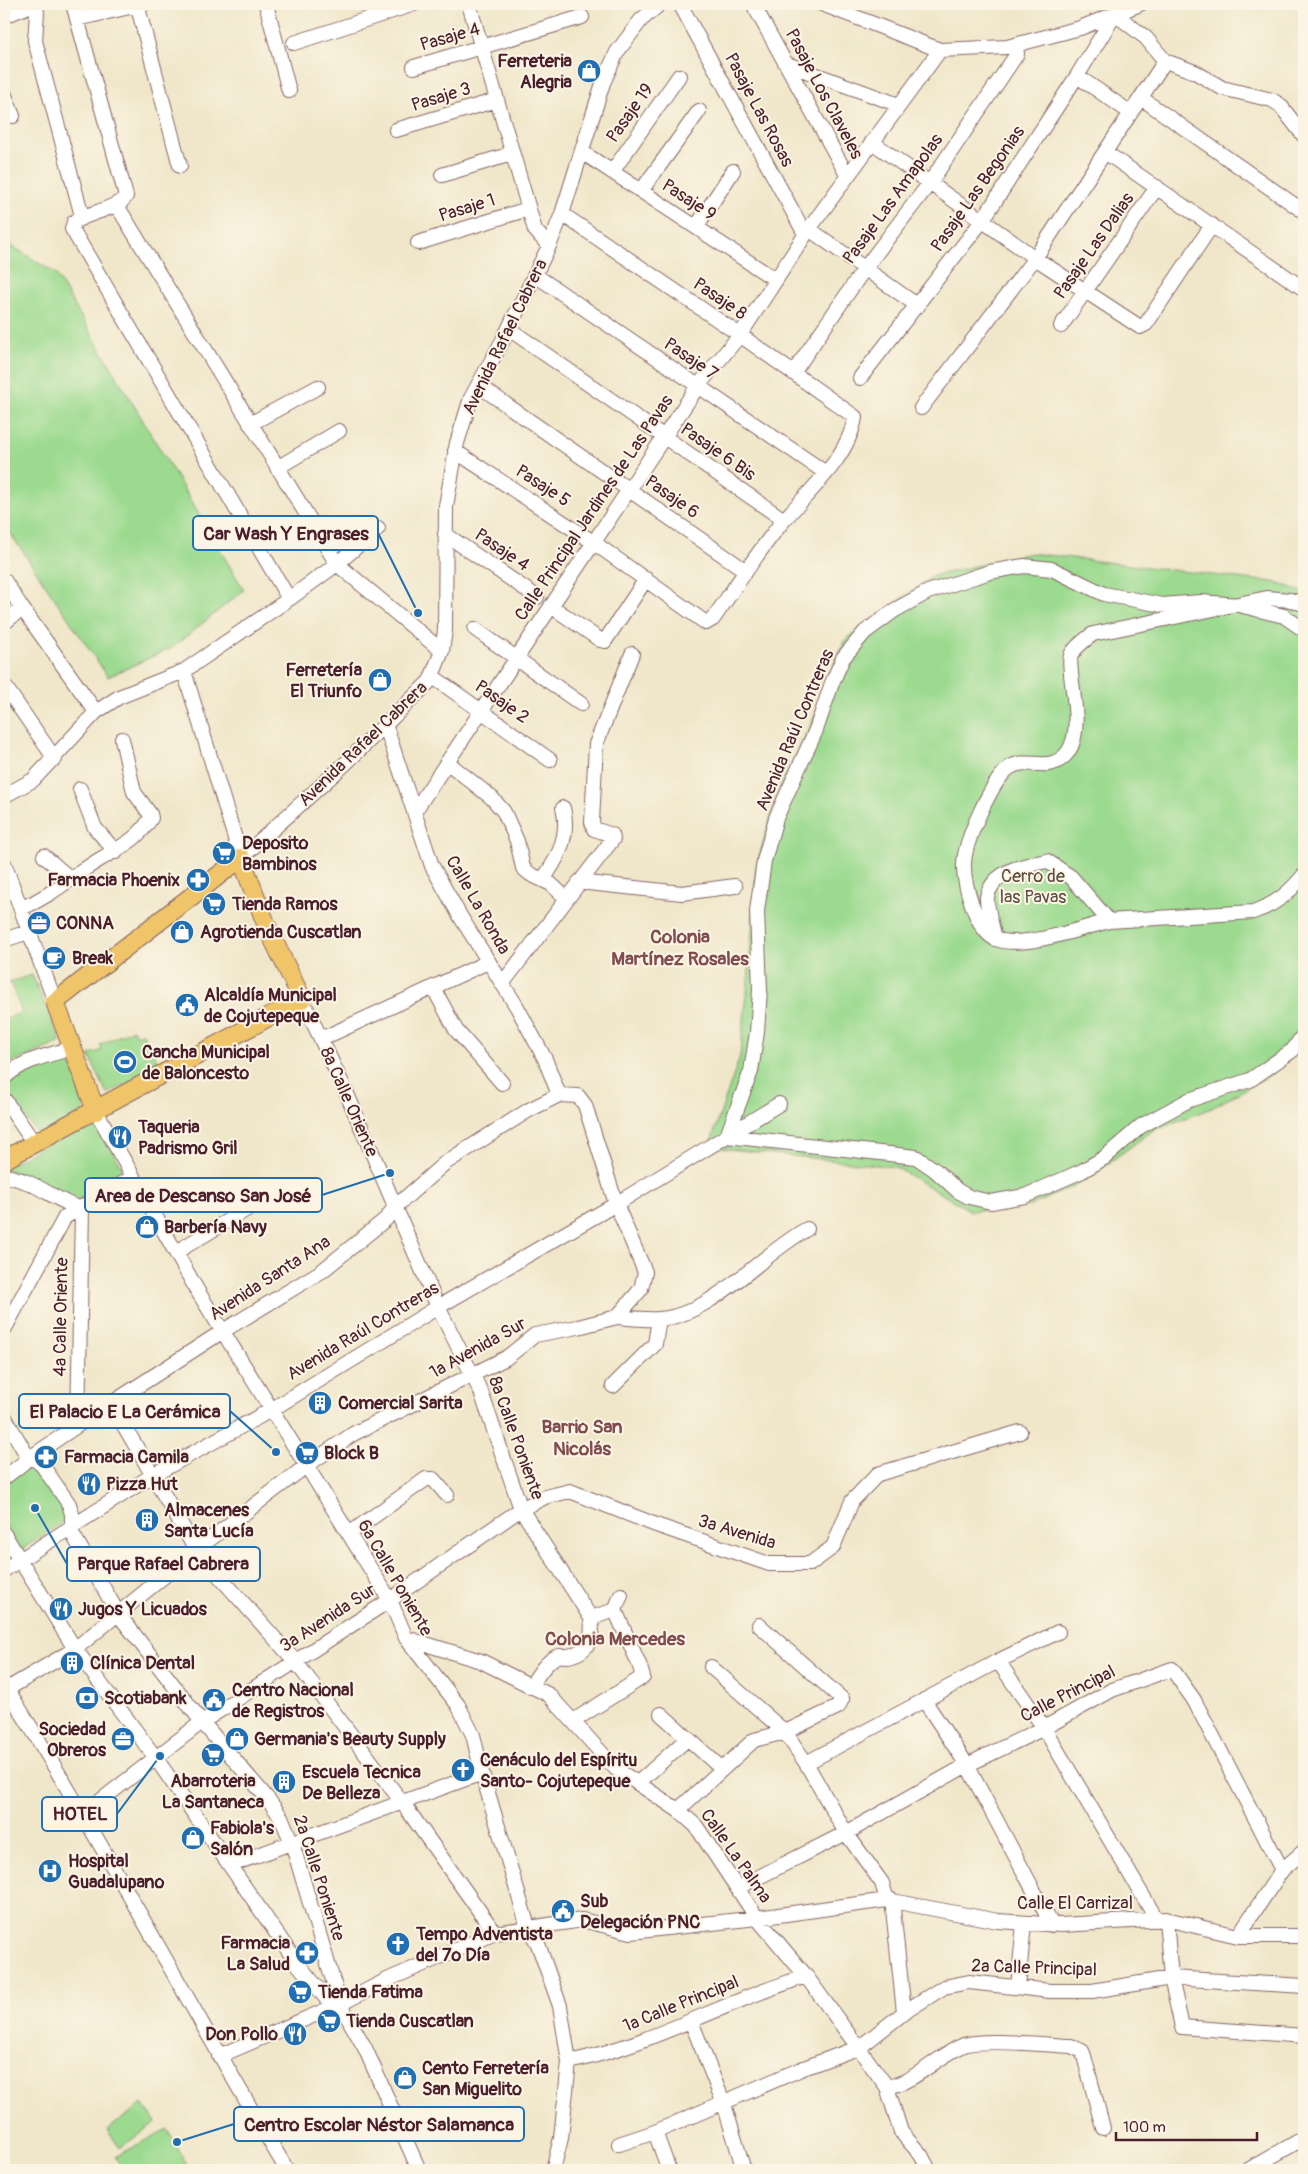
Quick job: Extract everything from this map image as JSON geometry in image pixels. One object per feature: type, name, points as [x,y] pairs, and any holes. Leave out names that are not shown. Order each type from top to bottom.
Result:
[{"type":"main road","name":"8a Calle Oriente","points":[[241,858],[268,929],[302,999]]},
{"type":"main road","name":"Avenida Rafael Cabrera","points":[[55,1002],[241,858]]},
{"type":"main road","points":[[4,1160],[302,999]]},
{"type":"main road","points":[[55,1002],[96,1112]]},
{"type":"street","points":[[4,16],[34,4],[37,12],[35,40],[82,216]]},
{"type":"street","points":[[73,4],[126,189],[124,199],[116,204],[82,216],[74,222],[72,229],[289,598]]},
{"type":"street","points":[[77,19],[139,4],[180,166]]},
{"type":"street","points":[[266,4],[289,92]]},
{"type":"street","points":[[294,43],[414,4]]},
{"type":"street","points":[[469,4],[535,230],[549,246]]},
{"type":"street","name":"Avenida Rafael Cabrera","points":[[241,858],[430,681],[442,651],[445,630],[446,506],[455,451],[471,398],[509,329],[549,246],[562,214],[603,82],[617,52],[641,20],[660,4]]},
{"type":"street","name":"Pasaje Las Rosas","points":[[680,4],[807,232]]},
{"type":"street","name":"Pasaje Los Claveles","points":[[753,4],[846,175]]},
{"type":"street","points":[[822,4],[940,50],[1008,47],[1080,28],[1140,4]]},
{"type":"street","points":[[1115,14],[1146,38],[1165,62],[1195,72],[1222,88],[1244,95],[1272,100],[1280,105],[1304,136]]},
{"type":"street","name":"Pasaje Las Begonias","points":[[860,378],[918,306],[982,221],[1077,76],[1115,14]]},
{"type":"street","name":"Pasaje 4","points":[[414,67],[582,17]]},
{"type":"street","name":"Pasaje Las Amapolas","points":[[793,373],[865,268],[929,184],[1017,54],[1016,45]]},
{"type":"street","name":"Calle Principal Jardines de Las Pavas","points":[[414,812],[698,386],[740,335],[846,175],[940,50]]},
{"type":"street","points":[[921,408],[1035,258],[1165,62]]},
{"type":"street","points":[[787,64],[899,105]]},
{"type":"street","name":"Pasaje 19","points":[[612,172],[679,76]]},
{"type":"street","points":[[1077,76],[1131,113]]},
{"type":"street","points":[[4,94],[13,116]]},
{"type":"street","points":[[1140,98],[1303,210]]},
{"type":"street","name":"Pasaje 3","points":[[396,130],[497,100]]},
{"type":"street","points":[[641,191],[699,111]]},
{"type":"street","points":[[872,142],[1035,258],[1140,328],[1146,324],[1212,225]]},
{"type":"street","name":"Pasaje 9","points":[[582,152],[776,280]]},
{"type":"street","points":[[1105,152],[1304,289]]},
{"type":"street","points":[[442,175],[512,154]]},
{"type":"street","points":[[696,227],[733,171]]},
{"type":"street","name":"Pasaje Las Dalias","points":[[1061,326],[1158,187]]},
{"type":"street","points":[[116,204],[337,564],[442,651]]},
{"type":"street","name":"Pasaje 1","points":[[418,243],[528,208]]},
{"type":"street","name":"Pasaje 8","points":[[562,214],[740,335],[855,418],[853,430],[826,473]]},
{"type":"street","points":[[807,232],[865,268],[918,306]]},
{"type":"street","name":"Pasaje 7","points":[[535,275],[826,473]]},
{"type":"street","name":"Pasaje 6 Bis","points":[[509,329],[784,520]]},
{"type":"street","name":"Pasaje 6","points":[[478,385],[746,571]]},
{"type":"street","points":[[250,424],[318,387]]},
{"type":"street","points":[[277,468],[339,431]]},
{"type":"street","name":"Pasaje 5","points":[[455,451],[593,542],[706,622],[713,619],[746,571]]},
{"type":"street","points":[[746,571],[784,520],[826,473]]},
{"type":"street","points":[[4,796],[33,780],[55,759],[96,712],[119,697],[184,671],[337,564],[378,528]]},
{"type":"street","name":"Pasaje 4","points":[[445,534],[537,597]]},
{"type":"street","name":"Avenida Raúl Contreras","points":[[728,1136],[751,1071],[757,1032],[760,990],[757,911],[764,861],[776,818],[816,730],[843,658],[865,632],[896,610],[928,592],[990,572],[1024,566],[1052,568],[1104,594],[1162,605],[1201,602],[1239,605],[1284,616],[1304,630]]},
{"type":"street","points":[[551,606],[600,640],[605,641],[646,579]]},
{"type":"street","points":[[4,580],[23,610],[96,712]]},
{"type":"street","name":"Avenida Raúl Contreras","points":[[995,939],[981,926],[974,911],[964,863],[977,818],[990,793],[1009,768],[1020,764],[1048,765],[1059,761],[1068,751],[1074,736],[1070,656],[1078,646],[1093,634],[1267,598],[1304,604]]},
{"type":"street","points":[[4,624],[23,610]]},
{"type":"street","points":[[475,629],[581,704]]},
{"type":"street","points":[[502,984],[608,848],[613,839],[612,835],[594,829],[592,822],[596,744],[632,654]]},
{"type":"street","name":"8a Calle Oriente","points":[[184,671],[241,858]]},
{"type":"street","name":"Pasaje 2","points":[[432,676],[550,760]]},
{"type":"street","points":[[4,684],[55,759]]},
{"type":"street","name":"Calle La Ronda","points":[[386,724],[432,866],[545,1059],[559,1095]]},
{"type":"street","points":[[22,908],[44,898],[105,856],[128,845],[151,818],[134,792],[122,739]]},
{"type":"street","points":[[447,762],[492,798],[504,812],[517,842],[523,868],[530,874],[543,879],[567,899]]},
{"type":"street","points":[[80,789],[94,828],[116,852]]},
{"type":"street","points":[[543,879],[555,864],[562,845],[567,822],[564,808]]},
{"type":"street","points":[[44,856],[72,880]]},
{"type":"street","points":[[1109,921],[1071,877],[1047,861],[1023,865],[1004,873],[991,889],[987,898],[995,939],[1034,942],[1109,921],[1253,912],[1271,906],[1291,891],[1304,876]]},
{"type":"street","points":[[4,863],[31,931],[55,1002]]},
{"type":"street","points":[[580,882],[682,894],[735,886]]},
{"type":"street","points":[[4,940],[31,931]]},
{"type":"street","points":[[321,1038],[488,962]]},
{"type":"street","points":[[433,987],[456,1030],[502,1083]]},
{"type":"street","name":"8a Calle Oriente","points":[[302,999],[321,1038],[438,1307]]},
{"type":"street","points":[[728,1136],[916,1158],[935,1170],[958,1191],[969,1197],[991,1202],[1016,1197],[1078,1174],[1104,1158],[1141,1126],[1189,1100],[1250,1080],[1293,1050],[1304,1034]]},
{"type":"street","points":[[4,1078],[11,1070],[30,1061],[73,1048]]},
{"type":"street","name":"Avenida Santa Ana","points":[[4,1478],[78,1425],[112,1405],[223,1331],[322,1271],[386,1219],[395,1208],[446,1163],[529,1110],[559,1095],[578,1096],[585,1106],[616,1204]]},
{"type":"street","points":[[4,1099],[34,1144]]},
{"type":"street","name":"Avenida Raúl Contreras","points":[[4,1570],[153,1475],[271,1410],[438,1307],[616,1204],[780,1104]]},
{"type":"street","name":"6a Calle Poniente","points":[[96,1112],[223,1331],[390,1600],[406,1638],[458,1705],[473,1735],[482,1773],[528,1927],[538,1944],[560,2006],[569,2062],[561,2138],[553,2170]]},
{"type":"street","points":[[4,1176],[32,1182],[61,1201],[82,1209]]},
{"type":"street","points":[[4,1330],[62,1222],[70,1214],[82,1209],[133,1177]]},
{"type":"street","points":[[176,1252],[267,1197]]},
{"type":"street","points":[[616,1204],[645,1272],[641,1289],[617,1316]]},
{"type":"street","name":"4a Calle Oriente","points":[[78,1425],[82,1209]]},
{"type":"street","points":[[617,1316],[659,1319],[676,1316],[716,1298],[756,1264],[807,1229]]},
{"type":"street","name":"8a Calle Poniente","points":[[438,1307],[481,1392],[521,1509],[591,1618]]},
{"type":"street","name":"1a Avenida Sur","points":[[5,1688],[75,1649],[119,1615],[196,1550],[306,1466],[353,1434],[506,1358],[535,1335],[578,1327],[617,1316]]},
{"type":"street","points":[[613,1386],[655,1344],[659,1319]]},
{"type":"street","points":[[112,1405],[196,1550],[295,1662],[402,1802],[494,1932]]},
{"type":"street","name":"2a Calle Poniente","points":[[4,1416],[25,1452],[50,1474],[69,1504],[74,1538],[119,1615],[202,1722],[268,1798],[281,1817],[292,1843],[340,2004],[365,2048],[413,2168]]},
{"type":"street","name":"3a Avenida","points":[[521,1509],[545,1497],[570,1491],[656,1525],[769,1564],[810,1564],[833,1547],[852,1501],[878,1474],[1020,1432]]},
{"type":"street","points":[[349,1534],[426,1479],[433,1478],[446,1494]]},
{"type":"street","name":"3a Avenida Sur","points":[[82,1815],[202,1722],[390,1600],[521,1509]]},
{"type":"street","points":[[4,1534],[75,1649],[155,1757],[304,1971],[325,1997],[340,2004]]},
{"type":"street","points":[[573,1721],[643,1677],[615,1610],[621,1595]]},
{"type":"street","points":[[530,1687],[547,1664],[557,1656],[569,1656],[587,1646],[593,1634],[591,1618],[615,1610]]},
{"type":"street","points":[[678,1810],[754,1740],[785,1732],[838,1707],[842,1699],[759,1625]]},
{"type":"street","points":[[806,1763],[998,1661],[1058,1632]]},
{"type":"street","name":"Calle La Palma","points":[[406,1638],[481,1661],[549,1695],[616,1770],[678,1810],[696,1826],[757,1918],[806,1976],[860,2047],[887,2087],[901,2132],[921,2155],[929,2170]]},
{"type":"street","points":[[998,1661],[1044,1728],[1161,1919],[1182,2027],[1304,2036]]},
{"type":"street","points":[[711,1668],[785,1732],[806,1763],[846,1832],[882,1883],[889,1900],[904,2012]]},
{"type":"street","name":"Calle Principal","points":[[737,1888],[846,1832],[967,1765],[1044,1728],[1112,1690],[1172,1669],[1194,1700],[1282,1870]]},
{"type":"street","points":[[5,1688],[82,1815],[219,2056],[287,2170]]},
{"type":"street","points":[[924,1700],[967,1765],[1052,1925]]},
{"type":"street","points":[[661,1714],[722,1769]]},
{"type":"street","points":[[638,1783],[687,1739]]},
{"type":"street","points":[[231,1866],[482,1773]]},
{"type":"street","points":[[1238,1936],[1282,1870],[1304,1850]]},
{"type":"street","name":"Calle El Carrizal","points":[[219,2056],[340,2004],[387,1980],[494,1932],[582,1920],[631,1932],[757,1918],[889,1900],[998,1921],[1052,1925],[1161,1919],[1238,1936],[1304,1936]]},
{"type":"street","points":[[1018,1987],[1024,1923]]},
{"type":"street","points":[[304,1971],[326,1960]]},
{"type":"street","name":"1a Calle Principal","points":[[569,2062],[599,2056],[806,1976]]},
{"type":"street","name":"2a Calle Principal","points":[[619,2144],[655,2132],[724,2104],[801,2069],[860,2047],[904,2012],[944,1987],[969,1982],[1050,1991],[1092,1991],[1172,1978],[1304,1986]]},
{"type":"street","points":[[691,2020],[724,2104],[744,2170]]},
{"type":"street","points":[[887,2087],[900,2085],[954,2050],[975,2042],[1071,2046],[1082,2051],[1084,2056],[1103,2128]]},
{"type":"street","points":[[655,2132],[668,2170]]},
{"type":"street","points":[[1248,2170],[1304,2138]]},
{"type":"green space","points":[[4,235],[12,246],[55,273],[244,590],[173,647],[108,677],[4,524]]},
{"type":"green space","name":"Cerro de las Pavas","points":[[1031,553],[1280,583],[1304,593],[1304,1048],[1270,1075],[1212,1108],[1152,1131],[1083,1182],[1030,1206],[971,1211],[895,1167],[709,1147],[740,1056],[748,983],[756,868],[779,788],[809,730],[844,641],[933,576]]},
{"type":"green space","points":[[32,975],[61,1042],[6,1065],[4,1060],[4,1020],[22,1012],[10,982]]},
{"type":"green space","name":"Cancha Municipal de Baloncesto","points":[[133,1029],[136,1035],[142,1032],[161,1067],[107,1094],[89,1055],[102,1050],[100,1045]]},
{"type":"green space","points":[[67,1058],[89,1101],[81,1113],[38,1135],[7,1092],[5,1085],[25,1069],[41,1063]]},
{"type":"green space","points":[[90,1120],[95,1122],[122,1167],[121,1185],[96,1201],[70,1200],[34,1180],[4,1168]]},
{"type":"green space","points":[[32,1463],[69,1514],[60,1524],[21,1550],[4,1524],[4,1482]]},
{"type":"green space","points":[[142,2104],[156,2122],[120,2148],[107,2130]]},
{"type":"green space","points":[[167,2129],[190,2170],[123,2170],[115,2157]]},
{"type":"place","name":"Ferreteria Alegria","points":[[589,71]]},
{"type":"place","name":"Car Wash Y Engrases","points":[[418,613]]},
{"type":"place","name":"Ferretería El Triunfo","points":[[380,680]]},
{"type":"place","name":"Deposito Bambinos","points":[[224,853]]},
{"type":"place","name":"Farmacia Phoenix","points":[[198,880]]},
{"type":"place","name":"Tienda Ramos","points":[[214,904]]},
{"type":"place","name":"CONNA","points":[[39,923]]},
{"type":"place","name":"Agrotienda Cuscatlan","points":[[182,932]]},
{"type":"place","name":"Break","points":[[54,958]]},
{"type":"place","name":"Alcaldía Municipal de Cojutepeque","points":[[187,1005]]},
{"type":"place","name":"Cancha Municipal de Baloncesto","points":[[125,1062]]},
{"type":"place","name":"Taqueria Padrismo Gril","points":[[120,1137]]},
{"type":"place","name":"Area de Descanso San José","points":[[390,1173]]},
{"type":"place","name":"Barbería Navy","points":[[147,1227]]},
{"type":"place","name":"Comercial Sarita","points":[[320,1403]]},
{"type":"place","name":"El Palacio E La Cerámica","points":[[276,1452]]},
{"type":"place","name":"Block B","points":[[307,1453]]},
{"type":"place","name":"Farmacia Camila","points":[[46,1457]]},
{"type":"place","name":"Pizza Hut","points":[[89,1484]]},
{"type":"place","name":"Parque Rafael Cabrera","points":[[35,1508]]},
{"type":"place","name":"Almacenes Santa Lucía","points":[[147,1520]]},
{"type":"place","name":"Jugos Y Licuados","points":[[61,1609]]},
{"type":"place","name":"Clínica Dental","points":[[72,1663]]},
{"type":"place","name":"Scotiabank","points":[[87,1698]]},
{"type":"place","name":"Centro Nacional de Registros","points":[[214,1700]]},
{"type":"place","name":"Sociedad Obreros","points":[[123,1739]]},
{"type":"place","name":"Germania's Beauty Supply","points":[[237,1739]]},
{"type":"place","name":"Abarroteria La Santaneca","points":[[213,1755]]},
{"type":"place","name":"HOTEL","points":[[160,1756]]},
{"type":"place","name":"Cenáculo del Espíritu Santo- Cojutepeque","points":[[463,1770]]},
{"type":"place","name":"Escuela Tecnica De Belleza","points":[[284,1782]]},
{"type":"place","name":"Fabiola's Salón","points":[[193,1838]]},
{"type":"place","name":"Hospital Guadalupano","points":[[50,1871]]},
{"type":"place","name":"Sub Delegación PNC","points":[[563,1911]]},
{"type":"place","name":"Tempo Adventista del 7º Día","points":[[398,1944]]},
{"type":"place","name":"Farmacia La Salud","points":[[307,1953]]},
{"type":"place","name":"Tienda Fatima","points":[[300,1992]]},
{"type":"place","name":"Tienda Cuscatlan","points":[[329,2021]]},
{"type":"place","name":"Don Pollo","points":[[295,2034]]},
{"type":"place","name":"Cento Ferretería San Miguelito","points":[[405,2078]]},
{"type":"place","name":"Centro Escolar Néstor Salamanca","points":[[177,2142]]},
{"type":"district","name":"Colonia Martínez Rosales","points":[[680,948]]},
{"type":"district","name":"Barrio San Nicolás","points":[[582,1438]]},
{"type":"district","name":"Colonia Mercedes","points":[[615,1639]]}]
